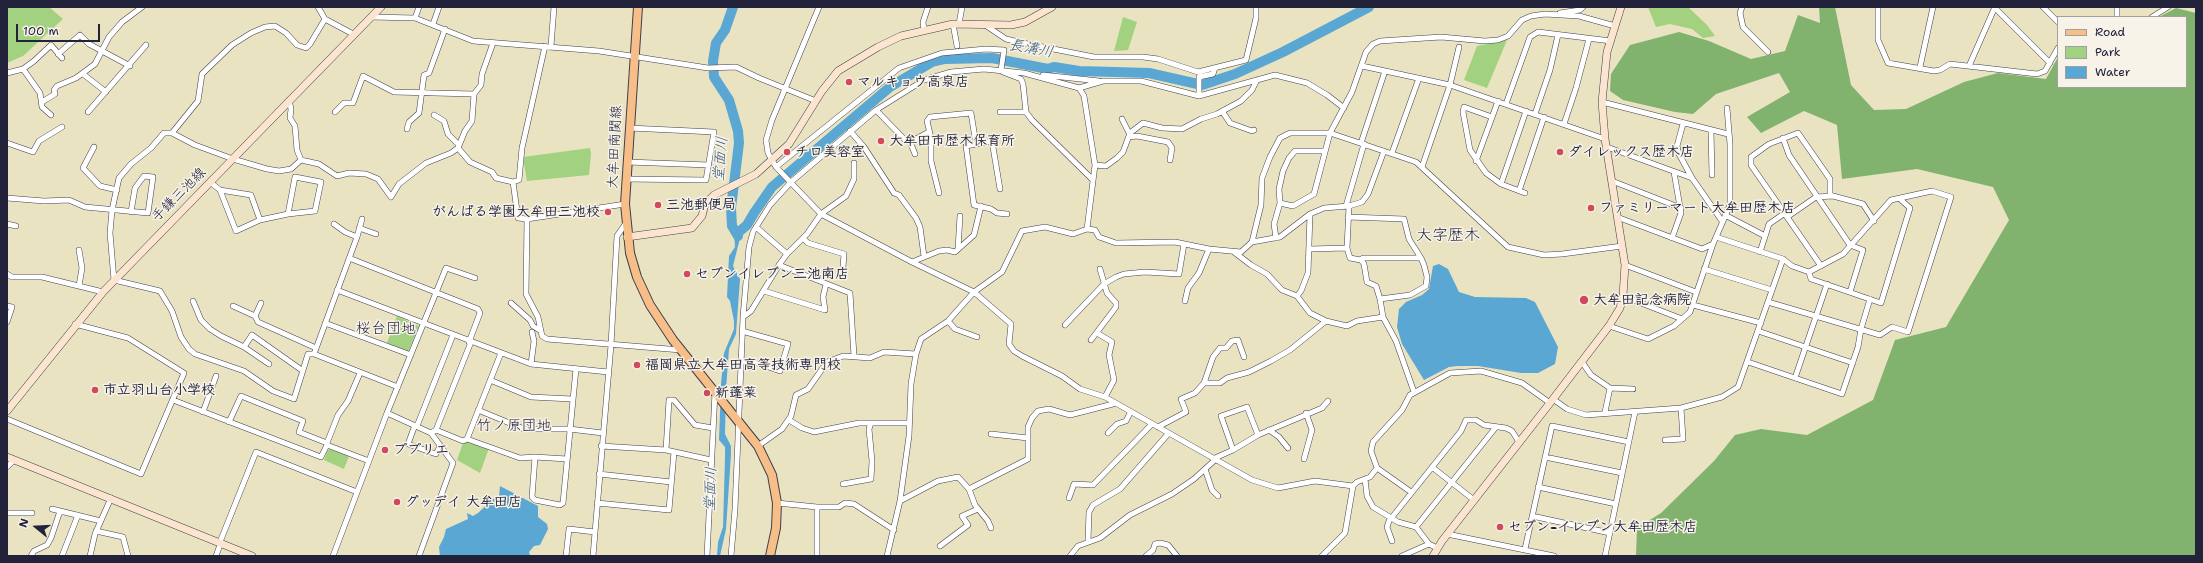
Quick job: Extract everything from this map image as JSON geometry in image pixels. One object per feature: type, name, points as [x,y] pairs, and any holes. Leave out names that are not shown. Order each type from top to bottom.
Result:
[{"type":"main road","name":"大牟田南関線","points":[[638,7],[626,179],[625,204],[627,237],[637,277],[650,305],[682,350],[716,391],[758,446],[772,475],[777,503],[776,528],[770,556]]},
{"type":"street","points":[[42,102],[55,94],[54,90],[57,86],[83,74],[95,64],[109,37],[122,22],[142,7]]},
{"type":"street","points":[[318,7],[325,20],[353,34]]},
{"type":"street","name":"手鎌三池線","points":[[7,411],[75,324],[114,280],[381,7]]},
{"type":"street","points":[[415,18],[419,7]]},
{"type":"street","points":[[433,24],[439,7]]},
{"type":"street","points":[[551,46],[554,7]]},
{"type":"street","points":[[819,7],[786,89],[767,130],[766,148],[776,167],[821,214],[912,262],[974,292],[1010,324],[1010,344],[1014,351],[1062,376],[1080,389],[1105,398],[1113,404],[1246,476],[1271,487],[1278,488],[1315,482],[1353,486]]},
{"type":"street","points":[[924,30],[923,22],[928,7]]},
{"type":"street","points":[[957,46],[956,24],[962,7]]},
{"type":"street","points":[[627,237],[692,228],[697,224],[708,200],[756,174],[795,136],[831,79],[851,62],[892,40],[924,30],[956,24],[1011,25],[1025,22],[1052,7]]},
{"type":"street","points":[[985,25],[1006,39],[1094,57],[1143,56],[1158,59],[1198,72],[1246,60],[1256,18],[1256,7]]},
{"type":"street","points":[[1433,556],[1447,534],[1582,362],[1609,326],[1620,308],[1623,296],[1625,265],[1605,139],[1602,102],[1605,62],[1621,7]]},
{"type":"street","points":[[1742,7],[1740,13],[1743,27],[1768,52]]},
{"type":"street","points":[[1878,7],[1878,40],[1888,63],[1920,67],[1934,71],[1940,70],[1950,64],[2042,74],[2057,50]]},
{"type":"street","points":[[1920,67],[1933,7]]},
{"type":"street","points":[[1969,66],[1995,7],[2050,63]]},
{"type":"street","points":[[2043,7],[2057,21]]},
{"type":"street","points":[[2154,16],[2168,7]]},
{"type":"street","points":[[1280,203],[1292,206],[1314,194],[1330,133],[1344,108],[1362,66],[1366,52],[1373,44],[1380,41],[1441,37],[1485,41],[1498,40],[1508,36],[1522,20],[1532,16],[1581,8]]},
{"type":"street","points":[[1546,14],[1579,16],[1615,26]]},
{"type":"street","points":[[371,17],[415,18],[473,40],[493,43],[551,46],[634,55],[710,68],[736,67],[816,101]]},
{"type":"street","points":[[172,133],[198,101],[202,74],[232,45],[265,27],[274,26],[286,33],[297,45],[306,48],[325,20]]},
{"type":"street","points":[[407,129],[409,122],[419,113],[424,75],[429,73],[445,29]]},
{"type":"street","points":[[1506,104],[1530,37],[1538,32],[1611,41]]},
{"type":"street","points":[[7,73],[23,69],[51,45],[60,56],[80,35],[101,52],[130,66]]},
{"type":"street","points":[[1535,114],[1550,70],[1558,35]]},
{"type":"street","points":[[1564,124],[1588,39]]},
{"type":"street","points":[[300,160],[319,164],[337,176],[349,173],[371,175],[378,179],[391,197],[399,184],[426,163],[451,153],[459,146],[464,131],[472,120],[474,94],[481,85],[482,74],[493,43]]},
{"type":"street","points":[[88,112],[130,66],[146,45]]},
{"type":"street","points":[[434,115],[444,121],[448,134],[459,146],[470,162],[492,172],[496,178],[513,182],[519,180],[519,165],[523,141],[545,46]]},
{"type":"street","points":[[1422,166],[1450,85],[1459,47]]},
{"type":"street","points":[[776,167],[899,68],[942,53],[986,49],[1004,50],[1001,70]]},
{"type":"street","points":[[1362,66],[1450,85],[1605,139]]},
{"type":"street","points":[[1199,94],[1199,77],[1213,74],[1215,68]]},
{"type":"street","points":[[23,69],[40,93],[42,107],[51,115]]},
{"type":"street","points":[[731,556],[735,509],[742,331],[749,247],[756,227],[770,205],[791,182],[876,110],[924,80],[967,69],[1001,70],[1103,81],[1141,82],[1199,94],[1276,75],[1307,83],[1327,95],[1344,108]]},
{"type":"street","points":[[1001,70],[1020,79],[1023,84],[1026,112],[1093,180]]},
{"type":"street","points":[[1386,71],[1363,144],[1347,206],[1348,248],[1350,258],[1361,260],[1363,258],[1421,258]]},
{"type":"street","points":[[1024,73],[1079,88],[1103,81]]},
{"type":"street","points":[[83,74],[106,92]]},
{"type":"street","points":[[336,112],[344,103],[353,103],[363,76],[394,92],[422,94],[474,94]]},
{"type":"street","points":[[1392,153],[1419,78]]},
{"type":"street","points":[[1095,165],[1106,166],[1117,158],[1123,152],[1130,136],[1142,123],[1162,128],[1182,130],[1222,111],[1247,96],[1257,80]]},
{"type":"street","points":[[1079,88],[1084,96],[1095,165],[1087,229]]},
{"type":"street","points":[[289,100],[291,109],[290,118],[295,126],[297,150],[300,160]]},
{"type":"street","points":[[1476,161],[1498,101]]},
{"type":"street","points":[[1602,102],[1711,131],[1728,134]]},
{"type":"street","points":[[1492,117],[1464,107],[1463,112],[1470,150],[1476,161],[1486,173],[1501,184],[1525,193]]},
{"type":"street","points":[[1609,326],[1648,340],[1682,319],[1690,312],[1713,244],[1730,205],[1730,144],[1727,108]]},
{"type":"street","points":[[876,110],[905,140],[910,142],[915,154]]},
{"type":"street","points":[[1222,111],[1230,123],[1245,130],[1254,130]]},
{"type":"street","points":[[1501,184],[1526,111]]},
{"type":"street","points":[[1000,112],[1026,112]]},
{"type":"street","points":[[939,193],[931,160],[927,121],[930,117],[971,113],[976,144]]},
{"type":"street","points":[[1519,191],[1544,117]]},
{"type":"street","points":[[1122,119],[1130,136]]},
{"type":"street","points":[[1684,124],[1677,146],[1679,154],[1692,178],[1722,221]]},
{"type":"street","points":[[7,143],[33,152],[39,141],[62,127]]},
{"type":"street","points":[[626,179],[706,180],[714,132],[629,128]]},
{"type":"street","points":[[850,131],[864,147],[894,193],[899,195],[916,218],[920,227],[924,256]]},
{"type":"street","points":[[1711,131],[1712,176]]},
{"type":"street","points":[[300,160],[291,169],[279,171],[233,159],[195,145],[172,133],[164,132],[151,148],[131,164],[119,178],[112,210],[110,233],[114,280],[160,291],[172,312],[181,337],[189,349],[195,354],[244,371],[273,391],[294,400],[308,354],[314,354],[398,387]]},
{"type":"street","points":[[910,142],[929,132]]},
{"type":"street","points":[[1821,266],[1751,165],[1751,157],[1769,144],[1798,132],[1830,179],[1830,196]]},
{"type":"street","points":[[1252,242],[1261,205],[1262,178],[1270,157],[1280,138],[1290,133],[1330,133],[1416,162],[1508,247],[1544,255],[1622,246]]},
{"type":"street","points":[[1130,136],[1168,142],[1172,148],[1170,160]]},
{"type":"street","points":[[1783,138],[1789,155],[1816,197],[1850,245],[1863,250],[1850,292]]},
{"type":"street","points":[[1000,189],[992,142],[966,146],[974,205],[981,206],[997,213],[1008,214]]},
{"type":"street","points":[[1607,147],[1692,178]]},
{"type":"street","points":[[94,148],[83,168],[100,186],[117,190]]},
{"type":"street","points":[[1276,238],[1274,224],[1280,203],[1279,189],[1283,171],[1295,151],[1325,151]]},
{"type":"street","points":[[887,556],[900,501],[909,423],[911,384],[916,354],[921,339],[937,326],[948,321],[974,292],[1002,272],[1022,231],[1045,227],[1073,234],[1087,229],[1095,230],[1099,237],[1116,243],[1175,242],[1209,249],[1241,252],[1252,242],[1276,238],[1310,214],[1324,208],[1347,206],[1362,202],[1368,194],[1384,151]]},
{"type":"street","points":[[627,162],[709,165]]},
{"type":"street","points":[[743,318],[751,311],[787,254],[803,238],[821,214],[846,196],[854,179],[854,163]]},
{"type":"street","points":[[1672,238],[1681,213],[1674,172]]},
{"type":"street","points":[[7,198],[44,201],[69,200],[85,207],[131,212],[148,213],[153,177],[144,176],[135,188],[131,212]]},
{"type":"street","points":[[220,190],[236,231],[260,220],[288,214],[315,211],[321,182],[295,177],[288,214]]},
{"type":"street","points":[[1612,181],[1681,208]]},
{"type":"street","points":[[210,182],[220,190],[251,195],[260,220]]},
{"type":"street","points":[[513,182],[518,218],[527,220],[625,204]]},
{"type":"street","points":[[1716,237],[1783,259],[1792,266],[1809,272],[1843,254],[1891,200],[1932,191],[1951,197],[1908,332],[1892,327],[1880,335],[1768,302]]},
{"type":"street","points":[[1760,252],[1769,224],[1816,197],[1830,196],[1863,204],[1874,220]]},
{"type":"street","points":[[1809,272],[1811,279],[1881,303],[1910,208],[1900,199]]},
{"type":"street","points":[[912,262],[924,256],[947,250],[955,252],[974,235],[981,206]]},
{"type":"street","points":[[1297,296],[1301,291],[1308,273],[1310,214]]},
{"type":"street","points":[[1725,215],[1765,236]]},
{"type":"street","points":[[958,249],[960,216]]},
{"type":"street","points":[[1348,217],[1404,219],[1409,239],[1421,258],[1427,277],[1426,286],[1410,295],[1380,299]]},
{"type":"street","points":[[1617,217],[1702,249],[1713,244]]},
{"type":"street","points":[[314,354],[362,219]]},
{"type":"street","points":[[527,220],[526,294],[538,317],[542,336],[547,339],[611,346],[682,350]]},
{"type":"street","points":[[593,556],[611,346],[617,236],[626,223]]},
{"type":"street","points":[[7,224],[16,226]]},
{"type":"street","points":[[334,224],[345,232],[357,236]]},
{"type":"street","points":[[756,227],[787,254]]},
{"type":"street","points":[[359,228],[376,234]]},
{"type":"street","points":[[803,238],[808,243],[844,254],[842,267]]},
{"type":"street","points":[[1065,325],[1104,284],[1124,274],[1135,272],[1179,274],[1184,244]]},
{"type":"street","points":[[1310,249],[1348,248]]},
{"type":"street","points":[[1185,300],[1188,288],[1199,273],[1209,249]]},
{"type":"street","points":[[79,250],[82,268],[79,286]]},
{"type":"street","points":[[1232,251],[1251,265],[1267,274],[1282,290],[1297,296],[1310,313],[1326,321],[1347,326],[1357,321],[1383,317]]},
{"type":"street","points":[[349,258],[478,309],[480,313],[470,342],[434,431],[440,446],[453,463],[419,556]]},
{"type":"street","points":[[1411,492],[1377,468],[1371,451],[1373,442],[1402,410],[1410,395],[1450,373],[1481,371],[1522,383],[1567,409],[1578,414],[1586,415],[1604,412],[1635,412],[1681,408],[1722,397],[1738,387],[1783,259]]},
{"type":"street","points":[[1361,260],[1364,264],[1367,282],[1376,286],[1383,317],[1396,340],[1414,392]]},
{"type":"street","points":[[779,265],[826,282],[826,284],[850,293],[854,356]]},
{"type":"street","points":[[1625,265],[1696,292]]},
{"type":"street","points":[[333,556],[387,413],[446,268],[475,278]]},
{"type":"street","points":[[1091,340],[1116,307],[1116,303],[1107,293],[1100,269]]},
{"type":"street","points":[[1704,269],[1772,290]]},
{"type":"street","points":[[7,274],[12,276],[42,277],[103,292]]},
{"type":"street","points":[[764,291],[825,310],[823,297],[826,284]]},
{"type":"street","points":[[1795,378],[1826,284]]},
{"type":"street","points":[[338,290],[470,342],[531,364],[608,372]]},
{"type":"street","points":[[1623,296],[1682,319]]},
{"type":"street","points":[[1748,362],[1842,394],[1853,363],[1860,329],[1870,299]]},
{"type":"street","points":[[193,301],[201,320],[210,328],[221,336],[244,347],[269,364]]},
{"type":"street","points":[[255,316],[261,303]]},
{"type":"street","points":[[511,304],[530,320],[532,326],[541,331]]},
{"type":"street","points":[[1693,305],[1761,323]]},
{"type":"street","points":[[7,306],[12,307],[7,322]]},
{"type":"street","points":[[233,306],[255,316],[258,322],[316,348]]},
{"type":"street","points":[[948,321],[955,329],[977,337]]},
{"type":"street","points":[[1204,383],[1220,383],[1227,378],[1249,372],[1271,361],[1290,350],[1326,321]]},
{"type":"street","points":[[325,323],[410,355]]},
{"type":"street","points":[[7,419],[141,474],[184,373],[128,338],[75,324]]},
{"type":"street","points":[[1758,330],[1853,363]]},
{"type":"street","points":[[741,361],[754,362],[780,371],[788,344],[742,331]]},
{"type":"street","points":[[531,364],[534,341],[532,332]]},
{"type":"street","points":[[1097,333],[1112,342],[1109,355],[1114,380],[1105,398]]},
{"type":"street","points":[[244,347],[252,335],[303,371]]},
{"type":"street","points":[[440,446],[436,454],[408,444],[453,335]]},
{"type":"street","points":[[1158,427],[1186,412],[1181,400],[1195,393],[1204,383],[1213,357],[1220,348],[1226,348],[1232,341],[1238,340],[1244,357]]},
{"type":"street","points":[[758,446],[782,429],[789,420],[796,395],[808,389],[827,362],[843,356],[870,358],[884,352],[916,354]]},
{"type":"street","points":[[467,439],[501,353]]},
{"type":"street","points":[[1582,362],[1591,375],[1610,388],[1633,389]]},
{"type":"street","points":[[535,457],[532,497],[535,500],[563,505],[569,429],[576,369]]},
{"type":"street","points":[[173,400],[320,458],[338,415],[348,401],[360,372]]},
{"type":"street","points":[[203,412],[216,376]]},
{"type":"street","points":[[490,380],[531,397],[572,399]]},
{"type":"street","points":[[1604,412],[1610,388]]},
{"type":"street","points":[[707,556],[711,460],[716,391]]},
{"type":"street","points":[[229,422],[241,396],[303,421],[299,432],[369,461]]},
{"type":"street","points":[[666,450],[669,400],[674,400],[695,425],[713,428]]},
{"type":"street","points":[[1070,556],[1078,546],[1088,541],[1100,538],[1130,515],[1172,494],[1194,479],[1215,458],[1233,450],[1258,435],[1306,413],[1322,408],[1328,401]]},
{"type":"street","points":[[969,489],[1028,459],[1028,427],[1032,418],[1042,408],[1070,415],[1113,404]]},
{"type":"street","points":[[1233,450],[1221,416],[1247,407],[1258,435]]},
{"type":"street","points":[[1665,440],[1683,439],[1681,408]]},
{"type":"street","points":[[478,410],[524,429],[569,429],[603,433]]},
{"type":"street","points":[[1605,556],[1635,412]]},
{"type":"street","points":[[387,413],[416,425],[463,441],[467,439],[520,458],[535,457],[567,459]]},
{"type":"street","points":[[1108,433],[1117,424],[1126,421],[1130,413]]},
{"type":"street","points":[[1304,459],[1312,430],[1306,413]]},
{"type":"street","points":[[789,420],[802,428],[814,432],[859,423],[909,423]]},
{"type":"street","points":[[1392,541],[1388,527],[1391,518],[1461,431],[1466,420],[1476,420],[1484,425],[1506,428],[1512,431],[1519,442]]},
{"type":"street","points":[[843,484],[871,479],[872,461],[869,429],[871,423]]},
{"type":"street","points":[[1069,498],[1074,484],[1093,484],[1152,424]]},
{"type":"street","points":[[1525,550],[1552,426],[1629,442]]},
{"type":"street","points":[[1416,527],[1496,427]]},
{"type":"street","points":[[1269,430],[1280,437],[1288,448]]},
{"type":"street","points":[[991,434],[1028,438]]},
{"type":"street","points":[[1088,541],[1089,512],[1093,506],[1120,489],[1168,434]]},
{"type":"street","points":[[602,446],[666,450],[711,460]]},
{"type":"street","points":[[216,556],[256,452],[357,492]]},
{"type":"street","points":[[597,503],[669,510],[674,452]]},
{"type":"street","points":[[7,457],[221,542],[252,556]]},
{"type":"street","points":[[1545,457],[1622,473]]},
{"type":"street","points":[[7,467],[14,460]]},
{"type":"street","points":[[1432,467],[1474,500]]},
{"type":"street","points":[[1322,556],[1345,533],[1353,486],[1357,482],[1370,477],[1377,468]]},
{"type":"street","points":[[1204,469],[1212,490],[1218,496]]},
{"type":"street","points":[[600,474],[671,482]]},
{"type":"street","points":[[900,501],[938,481],[952,477],[962,479],[969,489],[975,505],[988,520],[992,528]]},
{"type":"street","points":[[1365,479],[1369,501],[1373,507],[1391,518],[1416,527],[1429,544],[1437,548]]},
{"type":"street","points":[[1538,487],[1616,504]]},
{"type":"street","points":[[90,556],[96,531],[111,498]]},
{"type":"street","points":[[777,503],[817,507],[839,507],[845,503],[854,504],[894,530]]},
{"type":"street","points":[[817,507],[817,556]]},
{"type":"street","points":[[52,509],[101,521]]},
{"type":"street","points":[[940,546],[968,524],[962,516],[978,509]]},
{"type":"street","points":[[30,556],[34,551],[47,545],[51,538],[60,511]]},
{"type":"street","points":[[7,513],[32,513]]},
{"type":"street","points":[[62,556],[78,515]]},
{"type":"street","points":[[1532,516],[1610,533]]},
{"type":"street","points":[[566,556],[570,530],[595,532]]},
{"type":"street","points":[[96,531],[123,537],[128,556]]},
{"type":"street","points":[[1447,534],[1554,556]]},
{"type":"street","points":[[1146,556],[1153,550],[1155,544],[1160,543],[1168,545],[1177,556]]},
{"type":"street","points":[[1402,556],[1429,544]]},
{"type":"green space","points":[[7,7],[49,7],[63,19],[23,56],[7,63]]},
{"type":"green space","points":[[1648,7],[1688,7],[1707,25],[1715,36],[1703,38],[1692,29],[1670,24],[1656,27]]},
{"type":"green space","points":[[1819,7],[1835,7],[1851,85],[1874,110],[1906,109],[1964,82],[1998,73],[2046,79],[2057,59],[2057,88],[2187,88],[2187,16],[2161,16],[2176,8],[2196,13],[2196,556],[1636,556],[1637,528],[1661,513],[1714,461],[1735,435],[1761,429],[1807,435],[1873,400],[1895,340],[1946,327],[2009,220],[1993,187],[1917,169],[1842,179],[1837,125],[1804,111],[1761,133],[1747,117],[1790,92],[1779,73],[1716,94],[1693,114],[1675,112],[1623,100],[1610,91],[1611,74],[1630,45],[1679,32],[1709,41],[1751,59],[1785,51],[1798,15],[1820,23]]},
{"type":"green space","points":[[1123,17],[1137,22],[1128,50],[1114,51]]},
{"type":"green space","points":[[1507,40],[1487,88],[1464,80],[1477,46]]},
{"type":"green space","points":[[590,148],[591,154],[589,175],[527,181],[523,157]]},
{"type":"green space","points":[[397,316],[419,326],[408,352],[387,343]]},
{"type":"green space","points":[[468,441],[489,448],[480,473],[457,460],[463,443]]},
{"type":"green space","points":[[331,449],[349,456],[344,469],[324,460],[328,450]]},
{"type":"water","points":[[748,221],[753,223],[748,230],[742,230],[733,266],[740,279],[736,334],[729,349],[726,389],[725,434],[731,446],[731,454],[726,529],[720,556],[717,556],[718,542],[723,527],[725,458],[725,447],[719,440],[721,384],[724,353],[734,329],[730,301],[727,297],[729,256],[735,247],[734,233]]},
{"type":"water","points":[[1439,264],[1448,269],[1459,292],[1475,297],[1526,298],[1535,302],[1558,347],[1555,364],[1538,373],[1521,373],[1478,366],[1449,367],[1424,380],[1402,344],[1397,327],[1399,309],[1406,302],[1422,295],[1429,289],[1433,266]]},
{"type":"water","points":[[500,486],[538,506],[538,517],[547,524],[548,529],[540,545],[534,546],[529,552],[530,556],[440,556],[439,547],[446,529],[468,519],[467,513],[473,516],[478,513],[493,499],[499,497]]},
{"type":"waterway","name":"堂面川","points":[[733,7],[725,30],[716,43],[713,61],[714,77],[729,100],[738,131],[739,143],[731,208],[732,226],[738,236]]},
{"type":"waterway","name":"長溝川","points":[[740,231],[747,225],[772,187],[890,87],[932,62],[945,59],[992,58],[1048,69],[1054,67],[1079,71],[1149,73],[1202,85],[1235,74],[1283,52],[1369,7]]},
{"type":"place","name":"マルキョウ高泉店","points":[[849,82]]},
{"type":"place","name":"大牟田市歴木保育所","points":[[881,141]]},
{"type":"place","name":"チロ美容室","points":[[787,152]]},
{"type":"place","name":"ダイレックス歴木店","points":[[1560,152]]},
{"type":"place","name":"三池郵便局","points":[[658,205]]},
{"type":"place","name":"ファミリーマート大牟田歴木店","points":[[1591,208]]},
{"type":"place","name":"がんばる学園大牟田三池校","points":[[608,212]]},
{"type":"place","name":"セブンイレブン三池南店","points":[[687,274]]},
{"type":"place","name":"大牟田記念病院","points":[[1584,300]]},
{"type":"place","name":"福岡県立大牟田高等技術専門校","points":[[637,365]]},
{"type":"place","name":"市立羽山台小学校","points":[[95,390]]},
{"type":"place","name":"新蓬莱","points":[[707,393]]},
{"type":"place","name":"ププリエ","points":[[385,450]]},
{"type":"place","name":"グッデイ 大牟田店","points":[[397,502]]},
{"type":"place","name":"セブン-イレブン大牟田歴木店","points":[[1500,527]]},
{"type":"district","name":"大字歴木","points":[[1448,236]]},
{"type":"district","name":"桜台団地","points":[[386,329]]},
{"type":"district","name":"竹ノ原団地","points":[[514,426]]}]
